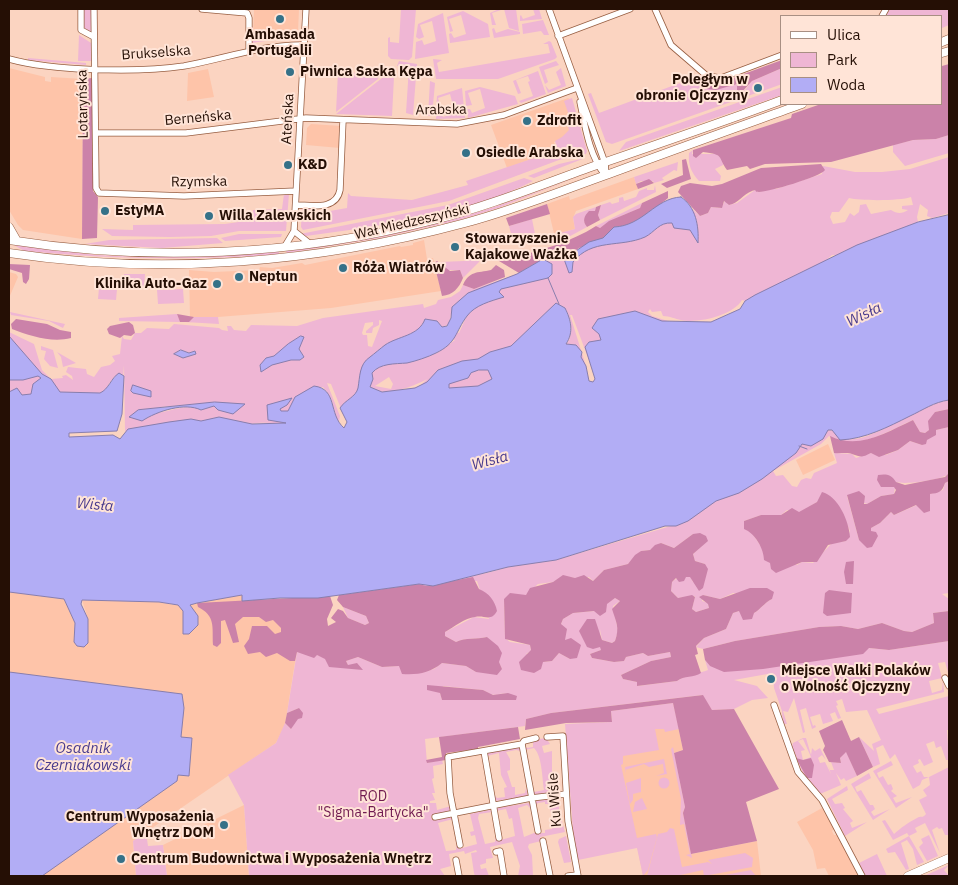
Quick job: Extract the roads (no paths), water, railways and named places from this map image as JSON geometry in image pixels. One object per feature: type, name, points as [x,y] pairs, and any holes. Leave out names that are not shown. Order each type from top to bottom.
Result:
[{"type":"main road","name":"Wał Miedzeszyński","points":[[13,240],[93,250],[145,252],[285,246],[364,235],[434,220],[489,204],[780,101]]},
{"type":"main road","name":"Wał Miedzeszyński","points":[[12,253],[66,259],[153,264],[236,262],[304,256],[384,242],[466,223],[799,105]]},
{"type":"main road","points":[[9,228],[13,240]]},
{"type":"main road","points":[[9,245],[12,253]]},
{"type":"main road","points":[[908,876],[949,858]]},
{"type":"street","points":[[81,9],[82,30],[94,37]]},
{"type":"street","name":"Lotaryńska","points":[[94,9],[97,134],[96,188],[103,195]]},
{"type":"street","points":[[202,9],[248,14],[249,52]]},
{"type":"street","name":"Ateńska","points":[[285,246],[294,230],[306,9]]},
{"type":"street","points":[[548,9],[578,91],[587,134],[606,175]]},
{"type":"street","points":[[558,36],[630,9]]},
{"type":"street","points":[[655,9],[671,46],[707,76],[721,78],[780,56]]},
{"type":"street","name":"Brukselska","points":[[9,59],[49,66],[95,69],[164,68],[277,46],[304,45]]},
{"type":"street","name":"Arabska","points":[[300,118],[457,124],[504,115],[578,91]]},
{"type":"street","name":"Berneńska","points":[[97,134],[186,133],[300,118]]},
{"type":"street","points":[[296,205],[314,206],[333,202],[338,198],[343,120]]},
{"type":"street","name":"Rzymska","points":[[103,195],[184,196],[296,191]]},
{"type":"street","points":[[294,230],[309,243]]},
{"type":"street","points":[[945,678],[949,686]]},
{"type":"street","points":[[774,705],[798,772],[822,800],[862,876]]},
{"type":"street","name":"Ku Wiśle","points":[[547,736],[562,736],[568,821],[578,875]]},
{"type":"street","points":[[460,845],[454,813],[448,757],[522,744],[524,740],[536,738]]},
{"type":"street","points":[[522,744],[538,831]]},
{"type":"street","points":[[484,751],[499,838]]},
{"type":"street","points":[[435,817],[531,798],[566,794]]},
{"type":"street","points":[[543,841],[550,876]]},
{"type":"street","points":[[496,852],[500,851],[504,876]]},
{"type":"street","points":[[456,860],[459,876]]},
{"type":"street","points":[[568,876],[578,875]]},
{"type":"water","points":[[681,197],[690,206],[696,217],[698,243],[690,230],[674,228],[672,223],[668,223],[660,226],[645,237],[598,246],[581,254],[573,262],[572,272],[569,273],[564,259],[589,242],[603,238],[614,227],[633,222],[664,202]]},
{"type":"water","name":"Wisła","points":[[949,215],[949,400],[933,404],[867,435],[840,440],[832,430],[828,430],[823,439],[811,446],[802,444],[796,453],[762,479],[739,493],[716,501],[688,521],[676,526],[665,526],[556,560],[508,567],[433,586],[419,584],[318,598],[242,601],[242,595],[197,603],[190,605],[198,616],[198,625],[189,634],[183,634],[183,611],[178,605],[159,602],[82,600],[81,604],[88,619],[88,643],[84,647],[77,646],[74,642],[75,623],[64,599],[9,592],[9,392],[17,388],[22,395],[31,394],[33,384],[41,378],[38,376],[23,380],[9,380],[9,336],[42,374],[51,379],[60,392],[100,393],[106,389],[119,373],[124,376],[122,414],[117,431],[69,433],[69,437],[113,435],[120,439],[128,429],[191,419],[201,421],[219,417],[252,424],[286,423],[268,420],[267,405],[292,398],[287,405],[280,409],[281,411],[288,411],[295,397],[314,386],[322,388],[327,392],[336,416],[344,428],[347,422],[340,408],[357,391],[361,371],[366,360],[390,342],[418,329],[425,319],[437,321],[442,327],[447,326],[451,318],[452,307],[468,293],[517,274],[543,259],[552,264],[552,274],[548,278],[501,289],[499,292],[504,297],[484,304],[470,312],[455,337],[443,349],[407,363],[379,367],[372,373],[373,379],[370,387],[382,392],[415,388],[427,382],[438,370],[462,361],[478,359],[490,352],[511,346],[556,303],[565,308],[569,317],[571,331],[566,344],[576,345],[582,352],[581,357],[586,366],[589,381],[593,382],[595,379],[585,347],[589,342],[601,340],[599,334],[592,328],[598,319],[635,311],[662,321],[711,322],[740,309],[745,301],[755,295],[857,245],[918,222]],"holes":[[[479,370],[488,370],[492,379],[478,386],[449,388],[449,384],[468,378],[471,373]]]},
{"type":"water","points":[[301,336],[304,337],[299,349],[304,357],[300,360],[291,360],[272,365],[261,372],[260,365],[266,358],[274,356]]},
{"type":"water","points":[[181,350],[189,353],[195,351],[196,354],[183,358],[174,354]]},
{"type":"water","points":[[133,385],[151,391],[151,397],[133,393],[131,391]]},
{"type":"water","points":[[215,402],[245,404],[233,414],[218,410],[214,406],[201,410],[179,407],[155,414],[142,421],[129,417],[138,410]]},
{"type":"water","name":"Osadnik Czerniakowski","points":[[9,672],[182,694],[184,708],[181,737],[192,738],[189,776],[178,775],[177,781],[42,876],[9,876]]},
{"type":"waterway","points":[[548,278],[559,304]]},
{"type":"waterway","points":[[799,446],[807,449]]},
{"type":"place","name":"Ambasada Portugalii","points":[[280,19]]},
{"type":"place","name":"Piwnica Saska Kępa","points":[[290,72]]},
{"type":"place","name":"Poległym w obronie Ojczyzny","points":[[758,88]]},
{"type":"place","name":"Zdrofit","points":[[527,121]]},
{"type":"place","name":"Osiedle Arabska","points":[[466,153]]},
{"type":"place","name":"K&D","points":[[288,165]]},
{"type":"place","name":"EstyMA","points":[[105,211]]},
{"type":"place","name":"Willa Zalewskich","points":[[209,216]]},
{"type":"place","name":"Stowarzyszenie Kajakowe Ważka","points":[[455,247]]},
{"type":"place","name":"Róża Wiatrów","points":[[343,268]]},
{"type":"place","name":"Neptun","points":[[239,277]]},
{"type":"place","name":"Klinika Auto-Gaz","points":[[217,284]]},
{"type":"place","name":"Miejsce Walki Polaków o Wolność Ojczyzny","points":[[771,679]]},
{"type":"place","name":"Centrum Wyposażenia Wnętrz DOM","points":[[224,825]]},
{"type":"place","name":"Centrum Budownictwa i Wyposażenia Wnętrz","points":[[121,859]]},
{"type":"park label","name":"ROD \"Sigma-Bartycka\"","points":[[373,806]]}]
